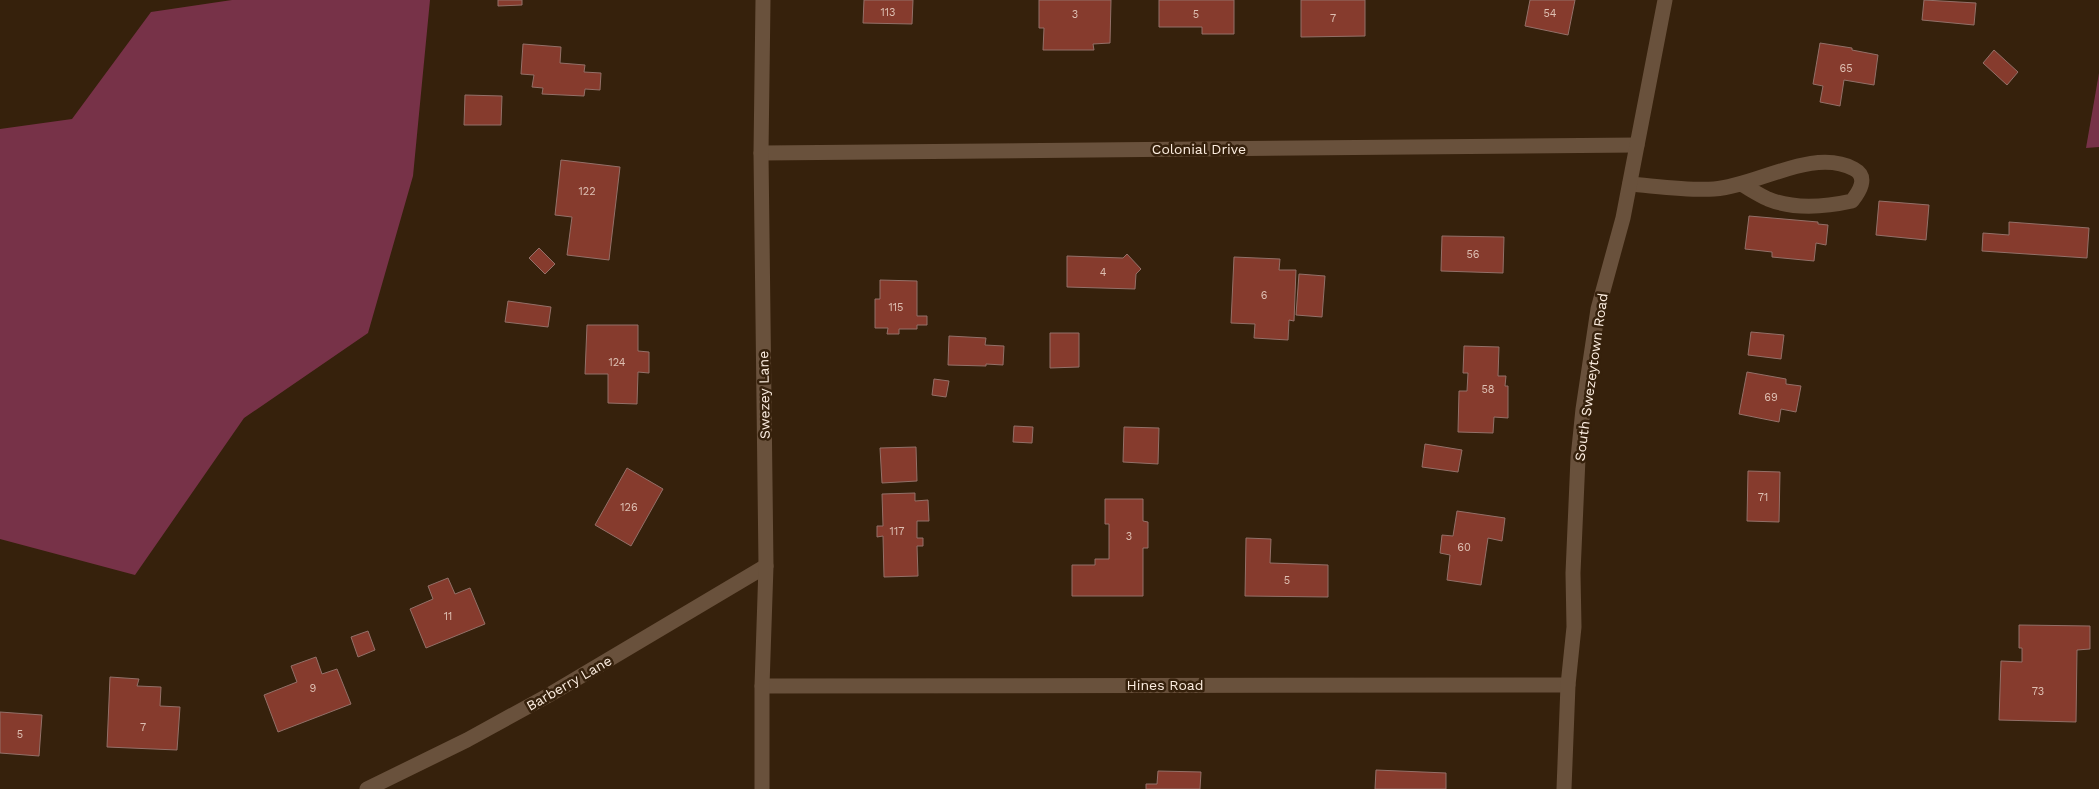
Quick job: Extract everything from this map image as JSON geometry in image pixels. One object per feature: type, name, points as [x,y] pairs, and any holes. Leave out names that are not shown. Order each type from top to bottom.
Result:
[{"type":"street","name":"Swezey Lane","points":[[762,789],[762,686],[766,566],[761,153],[763,0]]},
{"type":"street","name":"South Swezeytown Road","points":[[1564,789],[1568,685],[1574,627],[1578,458],[1583,409],[1598,309],[1630,184],[1665,0]]},
{"type":"street","name":"Colonial Drive","points":[[761,153],[1638,145]]},
{"type":"street","points":[[1630,184],[1713,190],[1741,184],[1795,167],[1818,163],[1843,163],[1857,171],[1862,178],[1862,188],[1852,201],[1830,206],[1795,206],[1768,199],[1741,184]]},
{"type":"street","name":"Barberry Lane","points":[[367,789],[467,740],[549,695],[766,566]]},
{"type":"street","name":"Hines Road","points":[[762,686],[1568,685]]},
{"type":"shaded area","points":[[232,0],[430,0],[413,176],[368,333],[244,418],[135,575],[0,539],[0,129],[72,119],[151,12]]},
{"type":"shaded area","points":[[2099,73],[2099,147],[2086,148]]},
{"type":"building","points":[[498,0],[522,0],[522,5],[498,6]]},
{"type":"building","points":[[864,0],[913,0],[912,24],[863,23]]},
{"type":"building","points":[[1039,0],[1111,0],[1110,43],[1093,44],[1094,50],[1043,50],[1044,28],[1039,28]]},
{"type":"building","points":[[1159,0],[1234,0],[1234,34],[1202,34],[1202,27],[1159,27]]},
{"type":"building","points":[[1301,0],[1365,0],[1365,36],[1301,37]]},
{"type":"building","points":[[1530,0],[1575,0],[1568,35],[1525,26]]},
{"type":"building","points":[[1924,0],[1976,3],[1974,25],[1922,20]]},
{"type":"building","points":[[1820,43],[1852,48],[1852,50],[1878,55],[1874,85],[1844,80],[1840,106],[1820,102],[1823,86],[1813,84]]},
{"type":"building","points":[[523,44],[561,47],[560,63],[585,65],[584,72],[601,73],[600,90],[585,89],[584,96],[542,94],[543,88],[532,87],[534,75],[521,74]]},
{"type":"building","points":[[1994,50],[2018,72],[2007,85],[1983,63]]},
{"type":"building","points":[[465,95],[502,96],[501,125],[464,125]]},
{"type":"building","points":[[561,160],[620,167],[609,260],[567,255],[572,217],[555,215]]},
{"type":"building","points":[[1879,201],[1929,205],[1926,240],[1876,235]]},
{"type":"building","points":[[1749,216],[1818,222],[1818,224],[1828,225],[1826,245],[1816,243],[1814,261],[1772,257],[1772,252],[1745,249]]},
{"type":"building","points":[[2009,222],[2089,228],[2087,258],[1982,251],[1983,233],[2009,235]]},
{"type":"building","points":[[1442,236],[1504,237],[1503,273],[1441,271]]},
{"type":"building","points":[[539,248],[555,264],[545,274],[529,258]]},
{"type":"building","points":[[1127,254],[1141,269],[1136,274],[1135,289],[1067,287],[1067,256],[1123,258]]},
{"type":"building","points":[[1234,257],[1280,259],[1279,270],[1296,270],[1294,321],[1289,320],[1288,340],[1254,338],[1255,324],[1231,323]]},
{"type":"building","points":[[1299,274],[1325,276],[1322,317],[1296,315]]},
{"type":"building","points":[[880,280],[917,281],[917,316],[927,316],[927,325],[917,325],[917,329],[899,329],[899,334],[887,334],[888,328],[875,328],[875,299],[880,299]]},
{"type":"building","points":[[508,301],[551,307],[548,327],[505,322]]},
{"type":"building","points":[[587,325],[638,325],[638,351],[649,352],[649,373],[638,372],[637,404],[608,403],[608,374],[585,374]]},
{"type":"building","points":[[1751,332],[1784,335],[1781,359],[1748,355]]},
{"type":"building","points":[[1050,333],[1079,333],[1079,367],[1050,368]]},
{"type":"building","points":[[949,336],[986,338],[985,345],[1004,346],[1003,365],[948,365]]},
{"type":"building","points":[[1464,346],[1499,347],[1498,376],[1506,376],[1505,386],[1508,386],[1508,418],[1494,417],[1493,433],[1458,432],[1459,391],[1467,391],[1468,373],[1463,373]]},
{"type":"building","points":[[1747,372],[1786,379],[1786,384],[1801,386],[1796,412],[1781,409],[1779,422],[1739,414]]},
{"type":"building","points":[[934,379],[949,381],[946,397],[932,395]]},
{"type":"building","points":[[1014,426],[1033,427],[1032,443],[1013,442]]},
{"type":"building","points":[[1124,427],[1159,428],[1158,464],[1123,462]]},
{"type":"building","points":[[1425,444],[1462,450],[1458,472],[1422,467]]},
{"type":"building","points":[[916,447],[917,481],[882,483],[880,448]]},
{"type":"building","points":[[627,468],[663,489],[631,546],[595,525]]},
{"type":"building","points":[[1748,471],[1780,472],[1779,522],[1747,521]]},
{"type":"building","points":[[915,493],[915,501],[928,500],[929,521],[917,521],[917,538],[923,538],[923,546],[917,546],[918,576],[884,577],[883,536],[877,537],[877,526],[883,526],[882,494]]},
{"type":"building","points":[[1105,499],[1143,499],[1143,521],[1148,522],[1148,548],[1143,548],[1143,596],[1072,596],[1072,565],[1095,565],[1095,559],[1109,559],[1109,524],[1105,524]]},
{"type":"building","points":[[1457,511],[1505,518],[1502,541],[1488,538],[1481,585],[1447,580],[1450,555],[1440,553],[1442,535],[1453,536]]},
{"type":"building","points":[[1246,538],[1271,539],[1270,563],[1328,565],[1328,597],[1245,596]]},
{"type":"building","points":[[448,578],[455,594],[470,588],[485,624],[426,648],[410,609],[433,599],[428,586]]},
{"type":"building","points":[[2019,625],[2090,626],[2090,649],[2077,650],[2076,722],[1999,720],[2001,661],[2022,662],[2022,648],[2019,648]]},
{"type":"building","points":[[368,631],[375,650],[358,657],[351,637]]},
{"type":"building","points":[[316,657],[322,674],[337,669],[351,704],[278,732],[264,695],[297,682],[291,666]]},
{"type":"building","points":[[110,677],[139,679],[137,686],[161,687],[160,706],[180,707],[177,750],[107,747]]},
{"type":"building","points":[[0,712],[42,715],[39,756],[0,753]]},
{"type":"building","points":[[1376,770],[1446,773],[1446,789],[1375,789]]},
{"type":"building","points":[[1158,771],[1201,772],[1200,789],[1146,789],[1146,784],[1157,784]]}]
